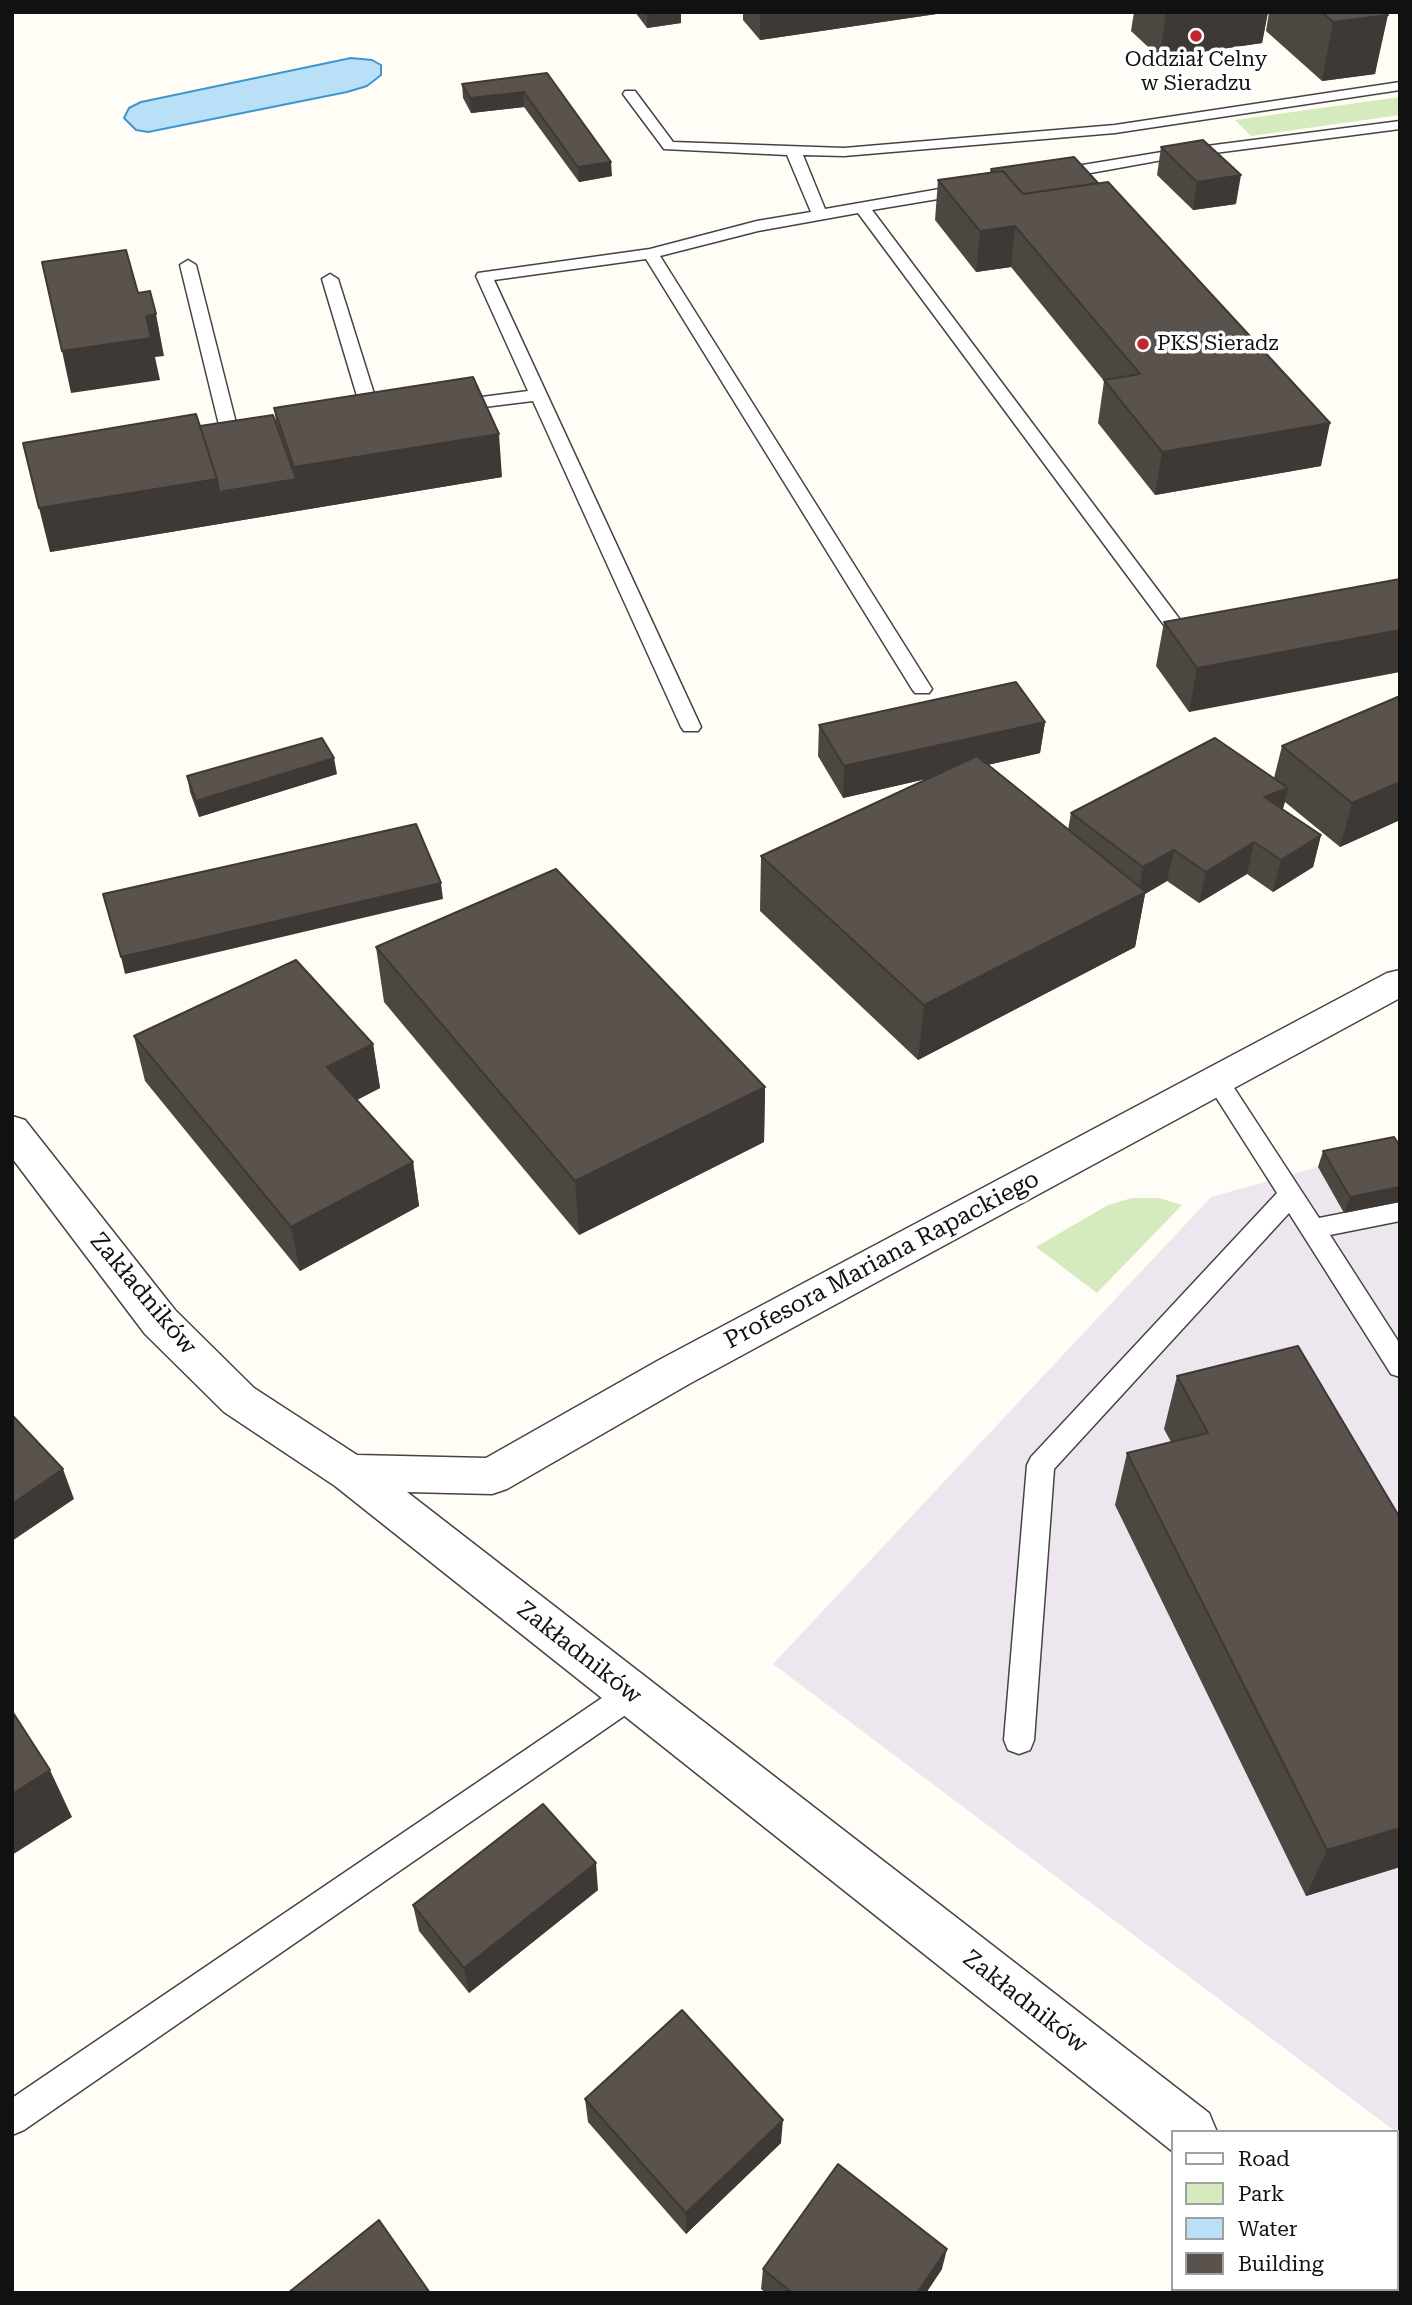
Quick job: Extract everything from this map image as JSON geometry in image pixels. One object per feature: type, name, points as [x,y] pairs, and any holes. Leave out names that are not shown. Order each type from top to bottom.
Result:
[{"type":"street","name":"Profesora Mariana Rapackiego","points":[[350,1473],[492,1476],[674,1372],[1400,982]]},
{"type":"street","name":"Zakładników","points":[[12,1130],[160,1322],[239,1400],[350,1473],[1187,2130]]},
{"type":"lane","points":[[1035,178],[1400,86]]},
{"type":"lane","points":[[630,94],[669,146],[844,152],[1115,129],[1225,130],[1400,125]]},
{"type":"lane","points":[[793,150],[820,215]]},
{"type":"lane","points":[[691,727],[484,275],[651,254],[757,226],[982,187]]},
{"type":"lane","points":[[862,208],[1174,625]]},
{"type":"lane","points":[[651,254],[922,689]]},
{"type":"lane","points":[[188,265],[230,433],[268,428]]},
{"type":"lane","points":[[330,279],[372,416]]},
{"type":"lane","points":[[427,409],[538,395]]},
{"type":"lane","points":[[1217,1080],[1400,1366]]},
{"type":"lane","points":[[1019,1740],[1041,1465],[1290,1195]]},
{"type":"lane","points":[[1312,1229],[1400,1211]]},
{"type":"lane","points":[[12,2118],[632,1694]]},
{"type":"shaded area","points":[[1400,1151],[1400,2135],[1398,2130],[1393,2130],[773,1664],[1211,1197],[1318,1167]]},
{"type":"green space","points":[[1400,97],[1400,115],[1251,136],[1235,120]]},
{"type":"green space","points":[[1132,1198],[1159,1198],[1182,1205],[1097,1293],[1036,1247],[1108,1205]]},
{"type":"water","points":[[351,58],[372,60],[381,65],[381,75],[367,86],[347,92],[148,132],[136,130],[124,118],[129,108],[141,102]]},
{"type":"building","points":[[1322,12],[1385,12],[1388,15],[1333,22]]},
{"type":"building","points":[[547,73],[611,162],[578,167],[524,92],[470,98],[462,84]]},
{"type":"building","points":[[1203,140],[1241,175],[1197,182],[1161,147]]},
{"type":"building","points":[[1074,157],[1098,183],[1023,194],[1003,171],[993,172],[991,169]]},
{"type":"building","points":[[1003,171],[1023,194],[1108,182],[1330,423],[1162,452],[1104,380],[1140,374],[1015,226],[980,231],[938,180]]},
{"type":"building","points":[[126,250],[138,293],[150,291],[156,314],[146,316],[151,338],[62,351],[42,262]]},
{"type":"building","points":[[473,377],[499,434],[294,467],[274,408]]},
{"type":"building","points":[[196,414],[217,479],[39,508],[23,443]]},
{"type":"building","points":[[273,415],[296,479],[219,492],[200,426]]},
{"type":"building","points":[[1400,579],[1400,630],[1197,668],[1164,622]]},
{"type":"building","points":[[1016,682],[1045,722],[844,766],[819,725]]},
{"type":"building","points":[[1400,696],[1400,782],[1352,803],[1282,746]]},
{"type":"building","points":[[322,738],[334,758],[196,801],[187,776]]},
{"type":"building","points":[[1215,738],[1288,788],[1264,797],[1321,835],[1281,860],[1254,842],[1206,872],[1174,850],[1143,867],[1071,813]]},
{"type":"building","points":[[977,756],[1146,892],[924,1005],[761,856]]},
{"type":"building","points":[[416,824],[441,883],[121,957],[103,894]]},
{"type":"building","points":[[556,869],[765,1087],[575,1181],[376,947]]},
{"type":"building","points":[[296,960],[373,1044],[327,1067],[413,1162],[291,1227],[134,1036]]},
{"type":"building","points":[[1394,1137],[1400,1146],[1400,1187],[1350,1197],[1323,1151]]},
{"type":"building","points":[[1298,1346],[1400,1518],[1400,1828],[1327,1850],[1127,1453],[1208,1433],[1177,1376]]},
{"type":"building","points":[[12,1415],[63,1469],[12,1504]]},
{"type":"building","points":[[12,1711],[50,1770],[12,1794]]},
{"type":"building","points":[[543,1804],[596,1863],[464,1968],[413,1905]]},
{"type":"building","points":[[682,2010],[783,2120],[686,2213],[585,2099]]},
{"type":"building","points":[[838,2164],[947,2249],[917,2293],[792,2293],[763,2269]]},
{"type":"building","points":[[379,2220],[430,2293],[288,2293]]},
{"type":"place","name":"Oddział Celny w Sieradzu","points":[[1196,36]]},
{"type":"place","name":"PKS Sieradz","points":[[1143,344]]}]
